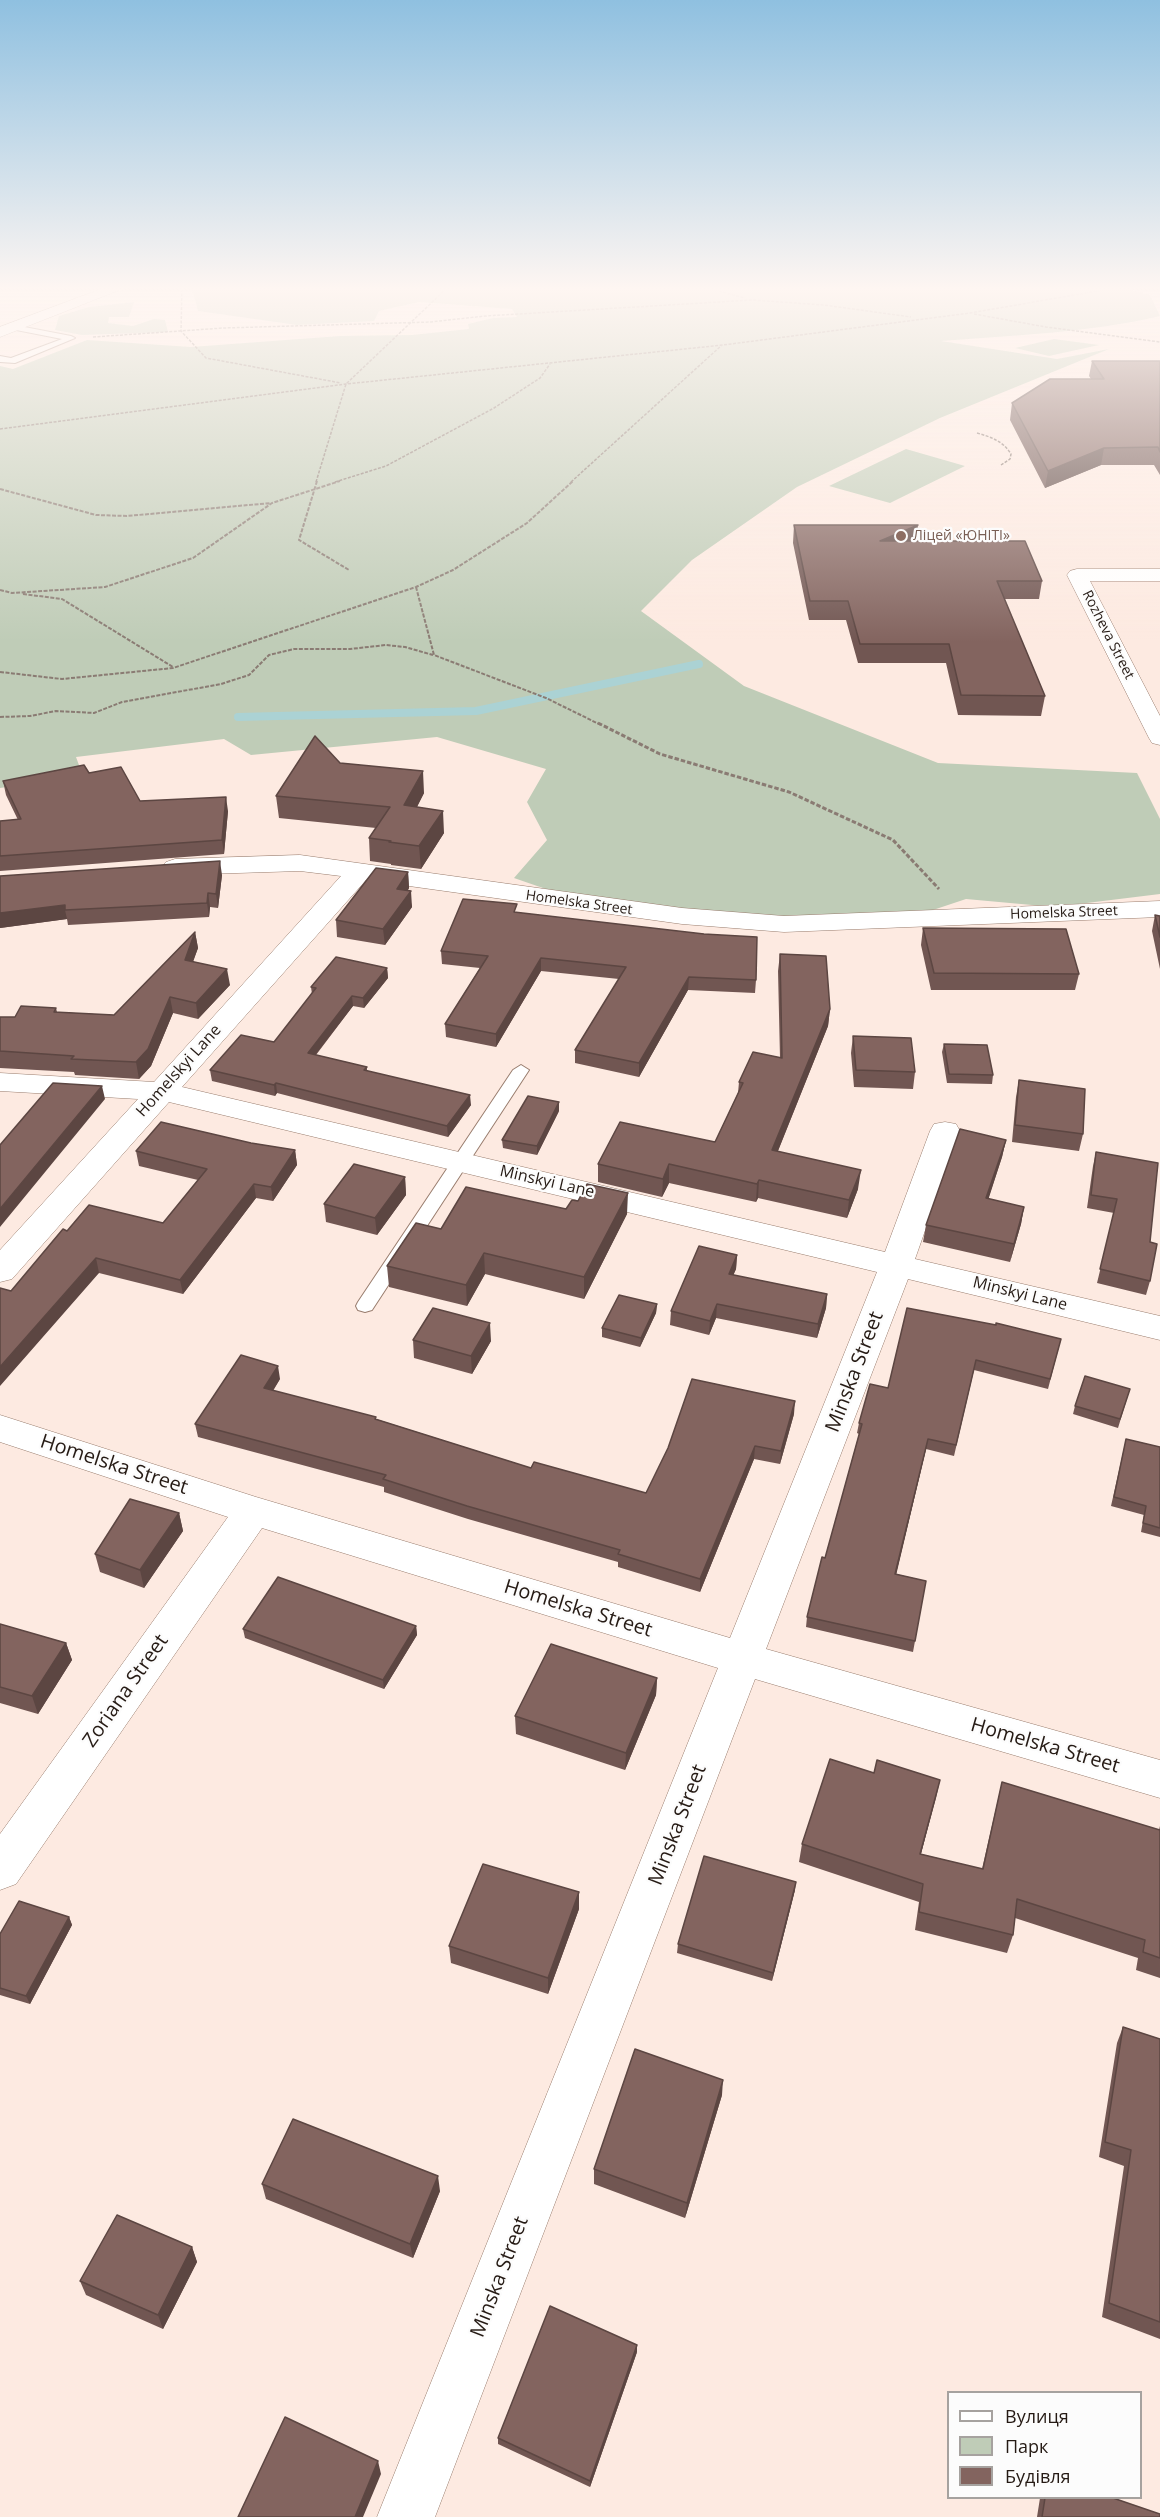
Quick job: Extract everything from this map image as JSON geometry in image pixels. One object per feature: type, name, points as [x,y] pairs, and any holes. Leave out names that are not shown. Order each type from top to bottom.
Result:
[{"type":"street","name":"Rozheva Street","points":[[1160,575],[1077,574],[1160,738]]},
{"type":"street","name":"Homelska Street","points":[[151,869],[300,863],[693,917],[784,924],[1160,909]]},
{"type":"street","name":"Homelskyi Lane","points":[[0,1271],[359,872]]},
{"type":"street","name":"Minskyi Lane","points":[[0,1082],[161,1090],[1160,1328]]},
{"type":"street","name":"Minska Street","points":[[406,2517],[897,1264],[945,1131]]},
{"type":"street","name":"Homelska Street","points":[[0,1428],[253,1511],[743,1659],[1160,1779]]},
{"type":"street","name":"Zoriana Street","points":[[0,1870],[253,1511]]},
{"type":"lane","points":[[365,1306],[521,1070]]},
{"type":"path","points":[[0,429],[173,406]]},
{"type":"path","points":[[339,406],[299,540],[349,570]]},
{"type":"path","points":[[0,489],[96,515],[117,516],[272,503],[386,466],[496,406]]},
{"type":"path","points":[[0,672],[62,679],[173,668],[416,587],[453,570],[527,523],[655,406]]},
{"type":"path","points":[[977,433],[997,439],[1008,447],[1011,454],[1010,459],[1001,465]]},
{"type":"path","points":[[12,592],[105,587],[193,558],[272,503]]},
{"type":"path","points":[[416,587],[434,655]]},
{"type":"path","points":[[0,590],[62,599],[173,668]]},
{"type":"path","points":[[0,717],[30,716],[52,711],[94,713],[122,702],[221,684],[249,675],[269,655],[294,649],[350,649],[386,645],[405,647],[434,655],[546,698],[660,754],[789,792],[892,840],[966,917]]},
{"type":"green space","points":[[0,406],[968,406],[797,487],[692,560],[641,611],[744,686],[938,763],[1137,773],[1160,819],[1160,894],[1054,907],[966,899],[915,916],[782,919],[569,897],[514,878],[547,840],[527,802],[546,769],[437,737],[251,755],[224,739],[76,757],[83,776],[0,788]]},
{"type":"green space","points":[[906,449],[965,466],[890,503],[829,486]]},
{"type":"building","points":[[1014,406],[1160,406],[1160,452],[1158,447],[1104,448],[1048,471]]},
{"type":"building","points":[[794,525],[918,525],[880,541],[1025,541],[1042,581],[997,581],[1045,696],[961,695],[949,644],[860,644],[848,601],[810,601]]},
{"type":"building","points":[[315,736],[340,763],[423,771],[404,805],[443,811],[419,846],[369,838],[390,807],[276,796]]},
{"type":"building","points":[[84,765],[89,773],[121,767],[140,801],[226,797],[222,840],[0,856],[0,821],[21,819],[3,781]]},
{"type":"building","points":[[220,861],[216,894],[208,893],[207,903],[65,910],[65,905],[0,913],[0,876]]},
{"type":"building","points":[[376,868],[408,872],[397,889],[411,891],[383,929],[336,920]]},
{"type":"building","points":[[463,899],[517,904],[514,912],[704,934],[757,937],[756,980],[689,977],[639,1063],[575,1050],[626,967],[541,958],[496,1034],[445,1024],[488,956],[441,951]]},
{"type":"building","points":[[1155,915],[1160,916],[1160,937]]},
{"type":"building","points":[[923,928],[1066,929],[1079,974],[934,973]]},
{"type":"building","points":[[195,932],[185,960],[227,969],[196,1003],[170,997],[148,1049],[136,1062],[71,1059],[74,1056],[0,1051],[0,1017],[15,1017],[21,1006],[56,1008],[54,1012],[114,1015]]},
{"type":"building","points":[[780,954],[826,956],[830,1009],[772,1150],[861,1170],[849,1200],[759,1180],[757,1184],[669,1164],[663,1179],[598,1164],[620,1122],[715,1142],[743,1083],[739,1082],[753,1052],[782,1058]]},
{"type":"building","points":[[336,957],[387,968],[363,998],[352,996],[308,1053],[367,1067],[364,1070],[470,1095],[447,1126],[276,1083],[274,1085],[210,1070],[241,1035],[274,1042],[316,988],[311,987]]},
{"type":"building","points":[[853,1036],[911,1038],[915,1072],[856,1070]]},
{"type":"building","points":[[944,1044],[987,1045],[993,1075],[949,1074]]},
{"type":"building","points":[[1019,1080],[1085,1089],[1083,1134],[1015,1125]]},
{"type":"building","points":[[53,1083],[102,1086],[0,1209],[0,1145]]},
{"type":"building","points":[[528,1096],[559,1102],[537,1146],[502,1140]]},
{"type":"building","points":[[161,1122],[251,1143],[295,1150],[271,1187],[254,1184],[180,1280],[96,1258],[0,1367],[0,1288],[11,1291],[63,1229],[67,1231],[89,1205],[163,1223],[207,1169],[136,1151]]},
{"type":"building","points":[[960,1129],[1006,1140],[986,1198],[1024,1207],[1014,1244],[926,1225]]},
{"type":"building","points":[[1096,1152],[1158,1163],[1150,1242],[1157,1244],[1150,1281],[1100,1269],[1117,1199],[1091,1195]]},
{"type":"building","points":[[354,1164],[405,1177],[375,1218],[324,1204]]},
{"type":"building","points":[[587,1184],[628,1193],[584,1277],[484,1253],[466,1285],[387,1266],[416,1223],[441,1229],[466,1187],[566,1209],[572,1200],[578,1201]]},
{"type":"building","points":[[699,1246],[737,1255],[729,1274],[827,1294],[818,1324],[717,1304],[710,1321],[671,1311]]},
{"type":"building","points":[[619,1295],[657,1304],[641,1338],[602,1328]]},
{"type":"building","points":[[433,1308],[490,1323],[471,1356],[413,1340]]},
{"type":"building","points":[[907,1308],[996,1325],[996,1323],[1061,1339],[1050,1379],[976,1360],[956,1445],[928,1439],[895,1574],[926,1581],[915,1641],[807,1617],[822,1557],[825,1558],[862,1424],[859,1423],[870,1384],[888,1388]]},
{"type":"building","points":[[241,1355],[278,1366],[264,1388],[376,1417],[375,1419],[531,1468],[534,1462],[646,1493],[668,1448],[692,1379],[795,1401],[781,1451],[755,1446],[700,1579],[618,1554],[620,1550],[383,1479],[386,1475],[195,1424]]},
{"type":"building","points":[[1085,1376],[1130,1389],[1120,1419],[1075,1406]]},
{"type":"building","points":[[1126,1439],[1160,1447],[1160,1528],[1143,1523],[1146,1506],[1114,1497]]},
{"type":"building","points":[[130,1499],[179,1513],[140,1570],[95,1554]]},
{"type":"building","points":[[278,1577],[416,1626],[383,1680],[243,1629]]},
{"type":"building","points":[[0,1624],[66,1643],[32,1696],[0,1687]]},
{"type":"building","points":[[551,1644],[657,1678],[626,1753],[515,1716]]},
{"type":"building","points":[[830,1759],[874,1773],[877,1760],[940,1780],[920,1854],[983,1869],[1002,1782],[1160,1830],[1160,1958],[1143,1952],[1145,1940],[1017,1899],[1013,1935],[919,1912],[923,1884],[802,1844]]},
{"type":"building","points":[[704,1856],[796,1882],[773,1973],[678,1944]]},
{"type":"building","points":[[483,1864],[579,1892],[548,1978],[449,1946]]},
{"type":"building","points":[[19,1901],[69,1917],[26,1996],[0,1988],[0,1934]]},
{"type":"building","points":[[1123,2027],[1160,2039],[1160,2322],[1109,2303],[1131,2150],[1105,2142]]},
{"type":"building","points":[[635,2049],[723,2080],[687,2203],[594,2169]]},
{"type":"building","points":[[293,2119],[438,2176],[410,2244],[262,2184]]},
{"type":"building","points":[[117,2215],[192,2247],[158,2315],[80,2281]]},
{"type":"building","points":[[550,2306],[637,2345],[590,2481],[498,2438]]},
{"type":"building","points":[[285,2417],[378,2461],[355,2517],[238,2517]]},
{"type":"building","points":[[1045,2499],[1116,2499],[1160,2514],[1160,2517],[1042,2517]]},
{"type":"waterway","points":[[238,717],[476,711],[699,664]]},
{"type":"place","name":"Ліцей «ЮНІТІ»","points":[[901,536]]}]
